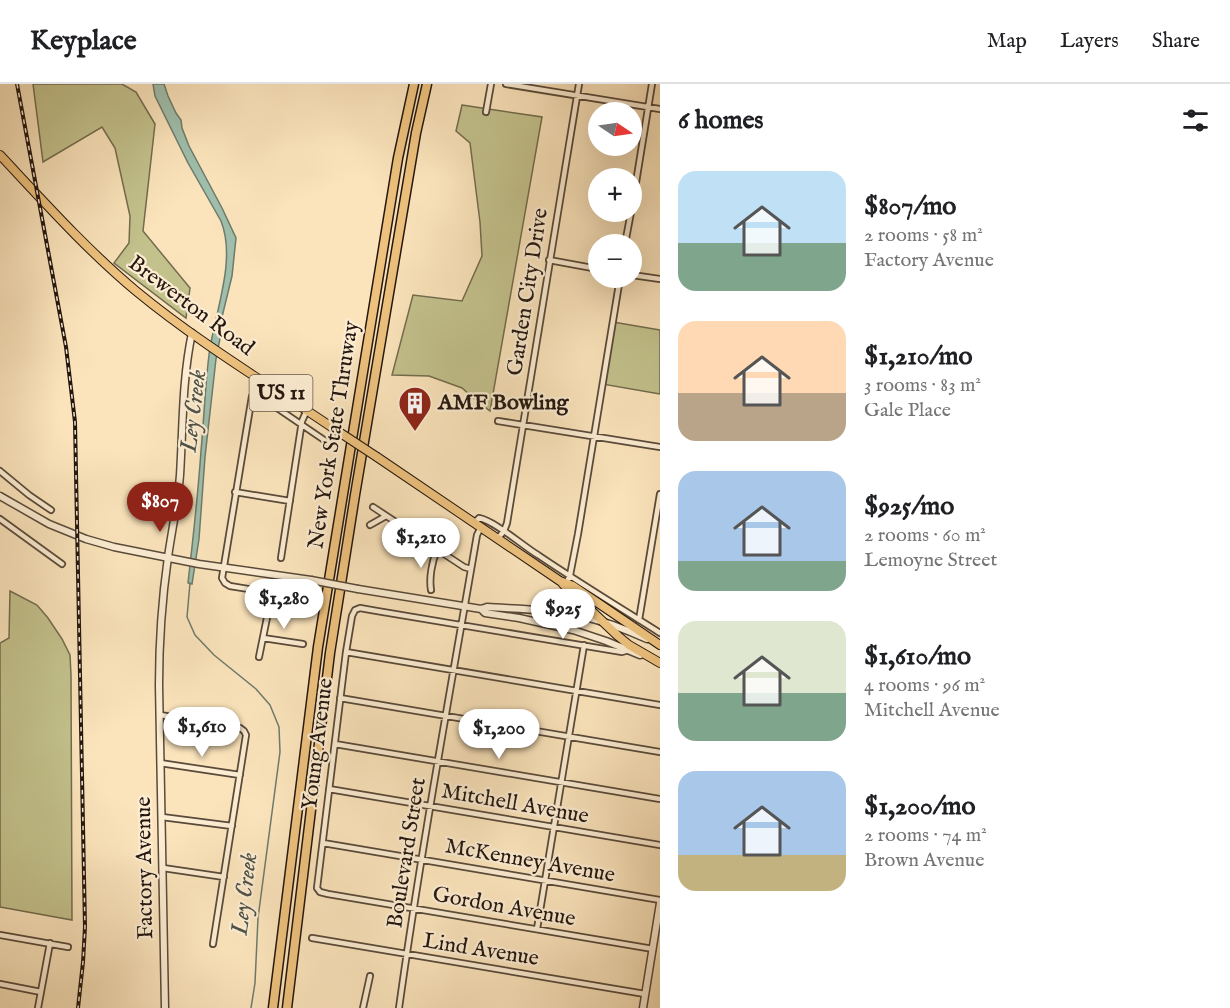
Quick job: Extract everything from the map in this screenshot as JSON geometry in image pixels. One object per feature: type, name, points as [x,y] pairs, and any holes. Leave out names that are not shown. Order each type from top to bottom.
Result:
[{"type":"highway","name":"New York State Thruway","points":[[273,1008],[318,647],[398,158],[414,84]]},
{"type":"highway","name":"New York State Thruway","points":[[287,1008],[330,653],[416,133],[427,84]]},
{"type":"main road","name":"Brewerton Road","points":[[0,155],[70,230],[111,269],[166,315],[563,582],[573,586],[636,632],[659,645]]},
{"type":"main road","name":"Brewerton Road","points":[[563,582],[629,648],[657,662]]},
{"type":"street","points":[[486,112],[490,84]]},
{"type":"street","points":[[506,84],[660,109]]},
{"type":"street","name":"Garden City Drive","points":[[498,538],[507,523],[579,84]]},
{"type":"street","points":[[638,168],[652,84]]},
{"type":"street","points":[[549,260],[588,267]]},
{"type":"street","points":[[642,276],[660,279]]},
{"type":"street","points":[[563,582],[570,575],[618,288]]},
{"type":"street","name":"Factory Avenue","points":[[165,1008],[159,641],[180,475],[184,394],[192,333]]},
{"type":"street","points":[[309,599],[227,585],[222,578],[252,396],[258,395],[330,444]]},
{"type":"street","points":[[281,558],[302,425],[307,410]]},
{"type":"street","points":[[498,421],[660,447]]},
{"type":"street","points":[[0,471],[51,510]]},
{"type":"street","points":[[235,492],[290,501]]},
{"type":"street","points":[[461,625],[622,652],[629,648],[639,620],[660,494]]},
{"type":"street","points":[[0,496],[34,517],[86,539],[114,547],[199,564],[311,580],[464,607],[570,614],[636,632]]},
{"type":"street","points":[[373,507],[436,550],[471,569]]},
{"type":"street","points":[[370,525],[386,516]]},
{"type":"street","points":[[478,525],[479,518],[482,518],[504,531],[537,555],[660,633]]},
{"type":"street","points":[[0,519],[62,564]]},
{"type":"street","name":"Boulevard Street","points":[[399,1008],[478,525]]},
{"type":"street","points":[[431,590],[430,581],[436,550]]},
{"type":"street","points":[[259,657],[272,593]]},
{"type":"street","name":"Young Avenue","points":[[317,888],[346,651],[353,612],[360,609],[461,625]]},
{"type":"street","points":[[481,609],[485,613],[573,630],[629,648]]},
{"type":"street","points":[[263,638],[303,644]]},
{"type":"street","points":[[537,929],[584,645]]},
{"type":"street","points":[[346,651],[660,705]]},
{"type":"street","points":[[340,698],[660,752]]},
{"type":"street","points":[[159,716],[240,728],[244,730],[246,738],[213,944]]},
{"type":"street","points":[[335,744],[660,799]]},
{"type":"street","points":[[160,763],[240,775]]},
{"type":"street","name":"Mitchell Avenue","points":[[329,789],[660,845]]},
{"type":"street","points":[[162,817],[232,826]]},
{"type":"street","name":"McKenney Avenue","points":[[323,843],[660,901]]},
{"type":"street","points":[[163,868],[224,877]]},
{"type":"street","name":"Gordon Avenue","points":[[317,888],[320,892],[327,894],[652,949]]},
{"type":"street","points":[[643,1008],[660,901]]},
{"type":"street","points":[[0,935],[68,946]]},
{"type":"street","name":"Lind Avenue","points":[[312,938],[645,994]]},
{"type":"street","points":[[38,1008],[50,943]]},
{"type":"street","points":[[363,1008],[370,976]]},
{"type":"street","points":[[0,984],[41,992]]},
{"type":"shaded area","points":[[33,84],[122,84],[136,92],[155,124],[143,231],[190,288],[186,318],[114,263],[129,243],[130,216],[115,148],[102,127],[43,162]]},
{"type":"shaded area","points":[[153,84],[164,84],[181,120],[189,146],[236,238],[232,276],[222,317],[223,323],[216,359],[199,539],[192,584],[188,583],[208,367],[226,270],[227,253],[221,221],[188,163],[155,96]]},
{"type":"shaded area","points":[[462,105],[542,117],[490,411],[462,388],[429,376],[392,375],[413,295],[462,301],[482,256],[470,143],[456,131]]},
{"type":"shaded area","points":[[613,322],[660,330],[660,394],[602,384]]},
{"type":"shaded area","points":[[10,591],[37,605],[62,639],[70,655],[72,920],[0,907],[0,643],[9,638]]},
{"type":"waterway","name":"Ley Creek","points":[[190,583],[187,617],[195,635],[214,655],[256,689],[270,705],[279,727],[280,752],[258,918],[255,983],[251,1008]]},
{"type":"railway","points":[[17,84],[66,347],[75,422],[85,927],[78,1008]]},
{"type":"place","name":"AMF Bowling","points":[[415,432]]}]
